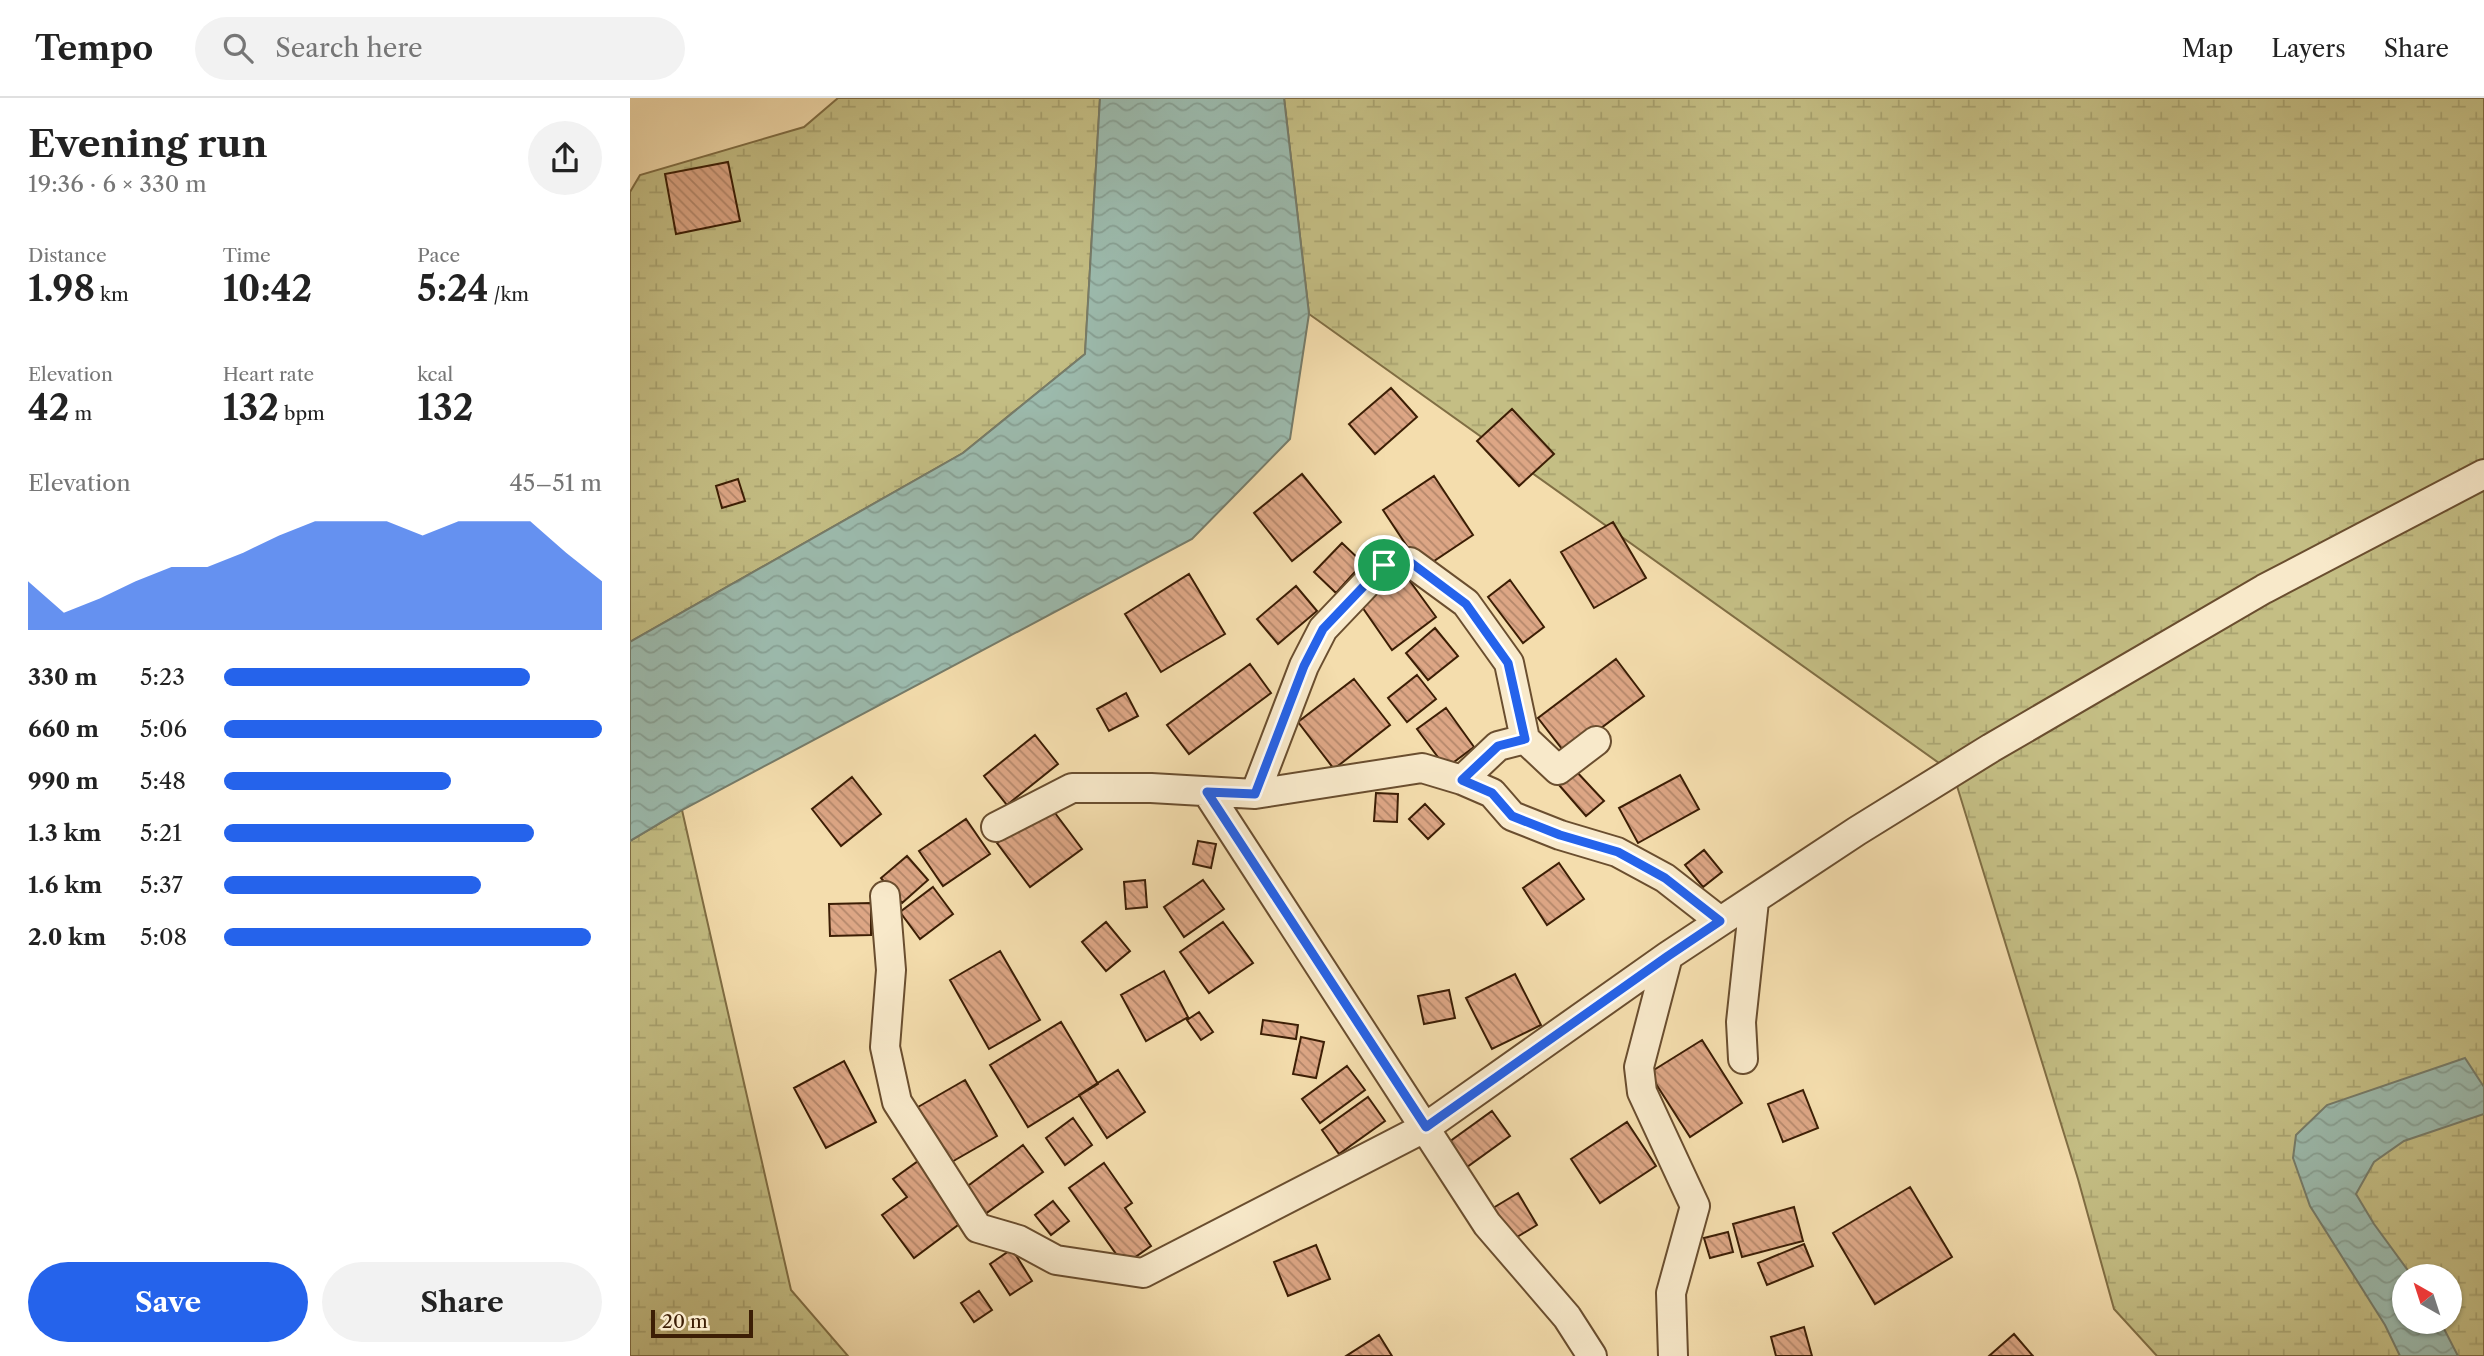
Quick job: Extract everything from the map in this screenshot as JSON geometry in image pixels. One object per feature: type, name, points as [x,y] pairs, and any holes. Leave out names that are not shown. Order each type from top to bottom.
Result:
[{"type":"street","points":[[885,896],[891,970],[885,1046],[897,1102],[978,1228],[1019,1240],[1056,1260],[1143,1273],[1426,1127],[1668,956],[1857,831],[2015,734],[2264,589],[2484,474]]},
{"type":"street","points":[[1255,794],[1304,666],[1323,629],[1384,565],[1410,562],[1466,604],[1508,663],[1525,739],[1558,770],[1596,741]]},
{"type":"street","points":[[1462,780],[1498,746],[1525,739]]},
{"type":"street","points":[[996,827],[1072,788],[1151,788],[1255,794],[1422,768],[1462,780],[1492,793],[1512,816],[1560,835],[1618,852],[1665,878],[1720,921]]},
{"type":"street","points":[[1207,792],[1487,1224],[1567,1317],[1592,1356]]},
{"type":"street","points":[[1744,1059],[1741,1022],[1754,901]]},
{"type":"street","points":[[1668,956],[1639,1066],[1642,1092],[1695,1206],[1671,1293],[1673,1356]]},
{"type":"green space","points":[[838,98],[1100,98],[1085,354],[963,453],[630,642],[630,192],[640,175],[804,127]]},
{"type":"green space","points":[[1284,98],[2484,98],[2484,1356],[2157,1356],[2114,1309],[2078,1179],[1953,773],[1309,314]]},
{"type":"green space","points":[[682,810],[791,1290],[848,1356],[630,1356],[630,841]]},
{"type":"water","points":[[1100,98],[1284,98],[1309,314],[1290,439],[1192,539],[682,810],[630,841],[630,642],[963,453],[1085,354]]},
{"type":"water","points":[[2465,1058],[2484,1087],[2484,1114],[2404,1141],[2374,1162],[2356,1194],[2403,1264],[2392,1264],[2392,1334],[2447,1334],[2458,1356],[2400,1356],[2385,1325],[2310,1206],[2293,1158],[2296,1135],[2327,1105]]},
{"type":"building","points":[[728,162],[740,221],[676,234],[665,174]]},
{"type":"building","points":[[1391,388],[1417,417],[1375,454],[1349,424]]},
{"type":"building","points":[[1512,409],[1554,454],[1519,486],[1477,441]]},
{"type":"building","points":[[1302,474],[1341,522],[1292,561],[1254,513]]},
{"type":"building","points":[[1434,476],[1473,535],[1422,569],[1383,510]]},
{"type":"building","points":[[738,479],[745,501],[722,508],[716,486]]},
{"type":"building","points":[[1613,522],[1646,578],[1594,608],[1561,552]]},
{"type":"building","points":[[1342,543],[1363,563],[1336,593],[1314,572]]},
{"type":"building","points":[[1404,573],[1436,617],[1392,650],[1360,604]]},
{"type":"building","points":[[1189,574],[1225,634],[1161,672],[1125,614]]},
{"type":"building","points":[[1510,580],[1544,627],[1523,643],[1488,597]]},
{"type":"building","points":[[1296,586],[1317,611],[1278,644],[1257,619]]},
{"type":"building","points":[[1435,628],[1458,656],[1428,680],[1406,653]]},
{"type":"building","points":[[1616,659],[1644,696],[1566,754],[1538,718]]},
{"type":"building","points":[[1250,664],[1271,693],[1189,754],[1167,725]]},
{"type":"building","points":[[1417,675],[1436,699],[1407,722],[1388,698]]},
{"type":"building","points":[[1354,679],[1390,725],[1334,769],[1298,722]]},
{"type":"building","points":[[1126,693],[1138,716],[1109,731],[1097,709]]},
{"type":"building","points":[[1446,708],[1474,747],[1446,768],[1417,729]]},
{"type":"building","points":[[1035,735],[1058,764],[1007,805],[984,776]]},
{"type":"building","points":[[1575,770],[1604,801],[1586,816],[1559,785]]},
{"type":"building","points":[[1680,775],[1699,809],[1638,843],[1619,808]]},
{"type":"building","points":[[852,777],[881,814],[841,846],[812,809]]},
{"type":"building","points":[[1376,793],[1398,794],[1397,822],[1374,821]]},
{"type":"building","points":[[1425,804],[1444,824],[1428,839],[1409,819]]},
{"type":"building","points":[[1049,805],[1082,849],[1030,887],[997,843]]},
{"type":"building","points":[[966,819],[990,854],[943,886],[919,851]]},
{"type":"building","points":[[1198,841],[1216,844],[1211,868],[1193,864]]},
{"type":"building","points":[[1704,850],[1722,872],[1703,887],[1685,865]]},
{"type":"building","points":[[907,856],[928,880],[902,903],[881,878]]},
{"type":"building","points":[[1559,863],[1584,899],[1547,925],[1523,888]]},
{"type":"building","points":[[1145,880],[1147,907],[1126,909],[1124,882]]},
{"type":"building","points":[[1203,880],[1224,909],[1184,937],[1164,907]]},
{"type":"building","points":[[933,887],[953,914],[920,939],[900,912]]},
{"type":"building","points":[[871,903],[871,935],[830,936],[829,904]]},
{"type":"building","points":[[1106,922],[1130,951],[1106,971],[1082,942]]},
{"type":"building","points":[[1223,922],[1253,963],[1209,993],[1180,952]]},
{"type":"building","points":[[1000,951],[1040,1020],[989,1049],[950,980]]},
{"type":"building","points":[[1164,971],[1188,1017],[1146,1041],[1121,995]]},
{"type":"building","points":[[1515,974],[1541,1025],[1492,1049],[1466,998]]},
{"type":"building","points":[[1449,990],[1455,1018],[1424,1024],[1418,996]]},
{"type":"building","points":[[1199,1012],[1213,1032],[1201,1040],[1187,1020]]},
{"type":"building","points":[[1263,1020],[1298,1025],[1296,1039],[1261,1034]]},
{"type":"building","points":[[1061,1022],[1098,1084],[1028,1127],[990,1065]]},
{"type":"building","points":[[1301,1037],[1324,1042],[1316,1078],[1293,1074]]},
{"type":"building","points":[[1702,1040],[1742,1103],[1690,1137],[1649,1073]]},
{"type":"building","points":[[844,1061],[876,1122],[826,1148],[794,1088]]},
{"type":"building","points":[[1347,1066],[1365,1090],[1320,1123],[1302,1099]]},
{"type":"building","points":[[1118,1070],[1145,1112],[1107,1138],[1079,1095]]},
{"type":"building","points":[[965,1080],[997,1136],[943,1167],[911,1111]]},
{"type":"building","points":[[1803,1090],[1818,1128],[1783,1142],[1768,1104]]},
{"type":"building","points":[[1368,1097],[1385,1121],[1339,1154],[1322,1130]]},
{"type":"building","points":[[1492,1111],[1510,1136],[1467,1167],[1449,1142]]},
{"type":"building","points":[[1073,1118],[1092,1145],[1065,1165],[1046,1138]]},
{"type":"building","points":[[1627,1122],[1656,1166],[1600,1203],[1571,1159]]},
{"type":"building","points":[[1023,1145],[1043,1172],[981,1217],[961,1191]]},
{"type":"building","points":[[921,1159],[966,1219],[914,1258],[882,1215],[907,1197],[893,1179]]},
{"type":"building","points":[[1104,1163],[1132,1203],[1125,1208],[1151,1246],[1124,1265],[1069,1188]]},
{"type":"building","points":[[1910,1187],[1952,1257],[1875,1304],[1833,1233]]},
{"type":"building","points":[[1518,1193],[1537,1225],[1512,1240],[1493,1208]]},
{"type":"building","points":[[1053,1201],[1069,1221],[1051,1235],[1035,1215]]},
{"type":"building","points":[[1794,1207],[1803,1241],[1742,1257],[1733,1224]]},
{"type":"building","points":[[1728,1232],[1733,1252],[1710,1258],[1704,1238]]},
{"type":"building","points":[[1804,1244],[1813,1266],[1767,1285],[1758,1263]]},
{"type":"building","points":[[1316,1245],[1330,1279],[1288,1296],[1274,1262]]},
{"type":"building","points":[[1012,1249],[1032,1281],[1010,1295],[990,1264]]},
{"type":"building","points":[[979,1291],[992,1310],[974,1322],[961,1303]]},
{"type":"building","points":[[1804,1327],[1812,1356],[1776,1356],[1771,1337]]},
{"type":"building","points":[[2014,1334],[2033,1356],[1989,1356]]},
{"type":"building","points":[[1379,1335],[1392,1356],[1346,1356]]},
{"type":"route","points":[[1410,562],[1466,604],[1508,663],[1525,739],[1498,746],[1462,780],[1492,793],[1512,816],[1560,835],[1618,852],[1665,878],[1720,921],[1426,1127],[1207,792],[1255,794],[1304,666],[1323,629],[1384,565],[1410,562]]}]
